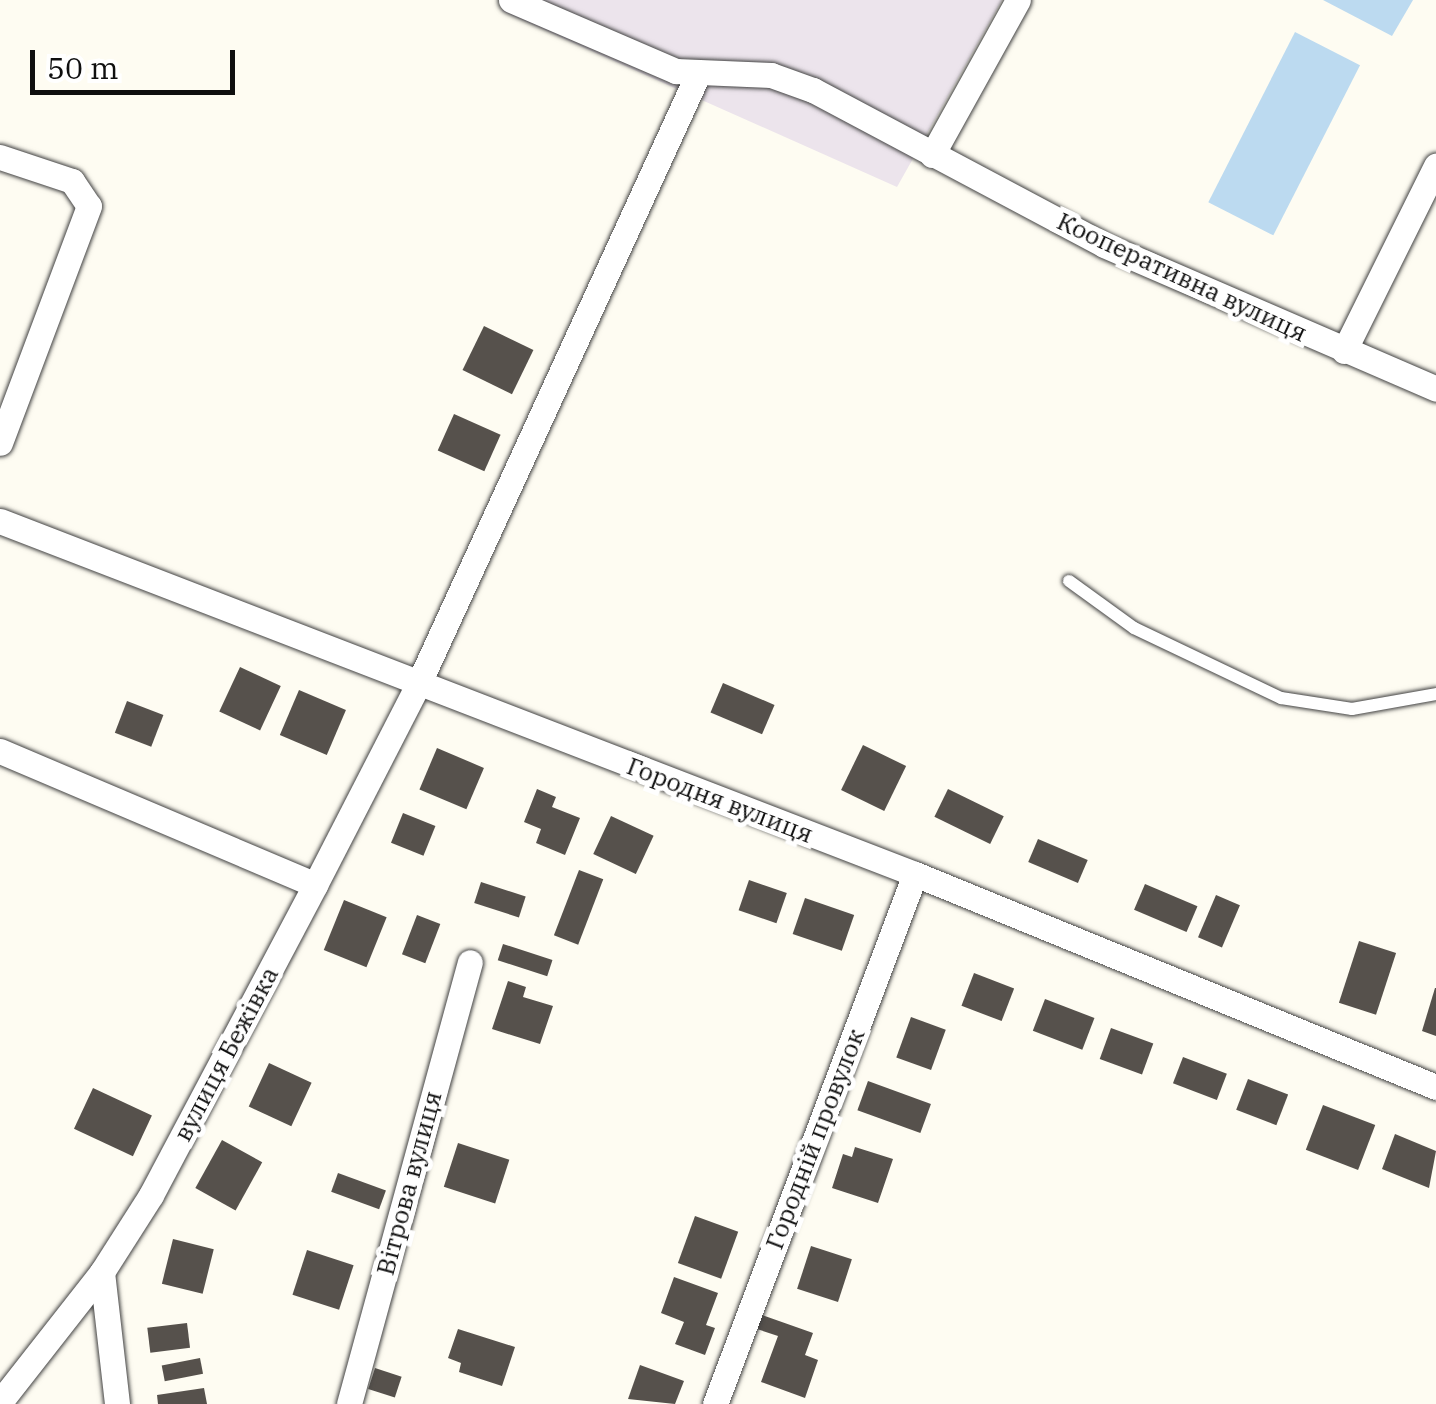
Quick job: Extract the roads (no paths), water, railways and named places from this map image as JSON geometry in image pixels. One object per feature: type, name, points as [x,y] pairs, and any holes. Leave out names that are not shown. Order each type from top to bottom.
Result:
[{"type":"street","points":[[511,0],[645,62],[698,74],[771,74],[932,155],[1018,0]]},
{"type":"street","name":"вулиця Бежівка","points":[[0,1402],[102,1272],[151,1195],[316,885],[418,685],[698,74]]},
{"type":"street","name":"Кооперативна вулиця","points":[[932,155],[1104,245],[1436,390]]},
{"type":"street","points":[[0,157],[72,181],[89,206],[0,443]]},
{"type":"street","points":[[1344,351],[1436,166]]},
{"type":"street","name":"Городня вулиця","points":[[0,522],[915,874],[1436,1087]]},
{"type":"street","points":[[2,758],[316,885]]},
{"type":"street","name":"Городній провулок","points":[[715,1404],[915,874]]},
{"type":"street","name":"Вітрова вулиця","points":[[349,1404],[470,962]]},
{"type":"street","points":[[102,1272],[116,1404]]},
{"type":"lane","points":[[1069,581],[1134,628],[1281,698],[1352,709],[1436,694]]},
{"type":"water","points":[[1323,0],[1413,0],[1392,36]]},
{"type":"water","points":[[1295,32],[1360,65],[1273,235],[1208,202]]}]
